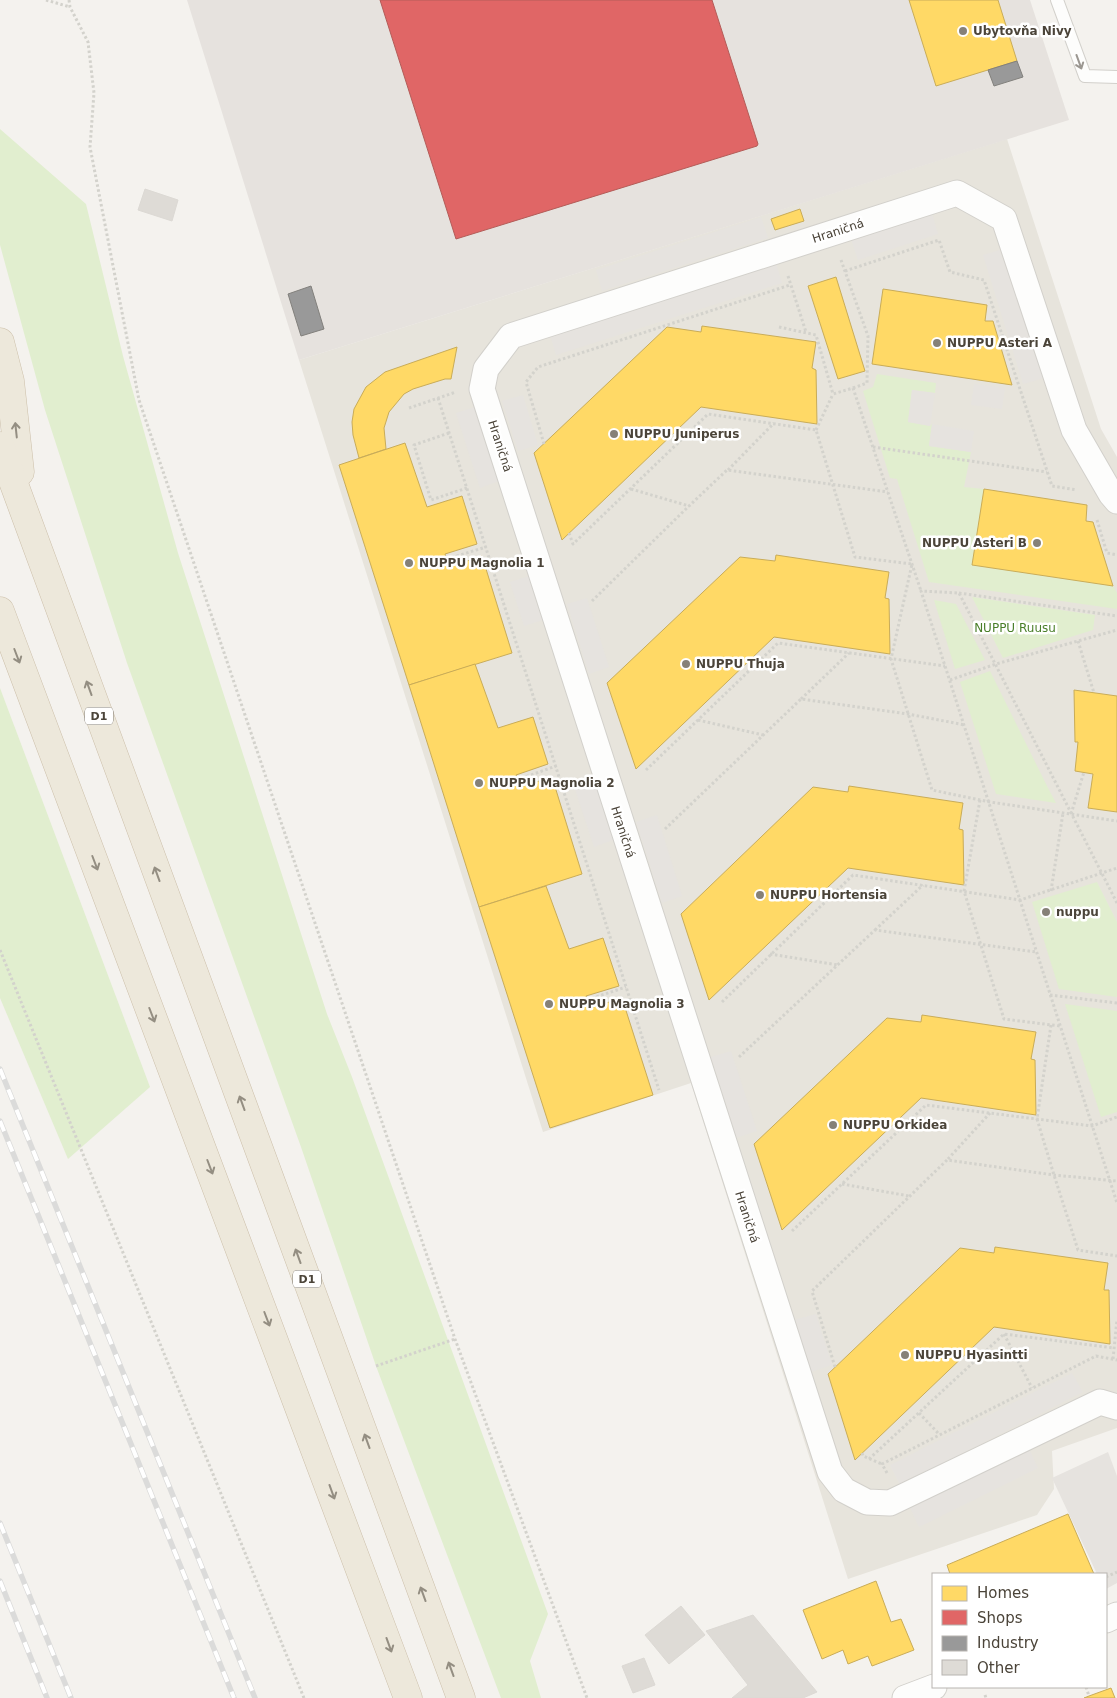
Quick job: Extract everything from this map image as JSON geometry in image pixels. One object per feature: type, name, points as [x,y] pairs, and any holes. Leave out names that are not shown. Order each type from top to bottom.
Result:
[{"type":"highway","points":[[0,342],[10,381],[24,514]]},
{"type":"highway","name":"D1","points":[[0,446],[462,1698]]},
{"type":"highway","points":[[0,611],[408,1698]]},
{"type":"street","name":"Hraničná","points":[[1117,501],[1111,494],[1074,430],[1004,219],[957,193],[511,336],[486,369],[483,383],[482,389],[505,463],[830,1472],[844,1490],[867,1502],[890,1503],[1100,1402],[1117,1407]]},
{"type":"street","points":[[905,1698],[932,1688]]},
{"type":"lane","points":[[1057,0],[1085,76],[1117,77]]},
{"type":"path","points":[[46,0],[70,8]]},
{"type":"path","points":[[69,0],[70,8],[88,42],[94,92],[90,147],[139,400],[455,1339],[587,1698]]},
{"type":"path","points":[[845,271],[939,240],[950,272],[984,280],[1052,486],[1080,490]]},
{"type":"path","points":[[779,250],[806,333]]},
{"type":"path","points":[[833,394],[868,383],[868,336],[841,260]]},
{"type":"path","points":[[544,444],[526,382],[538,366],[790,285]]},
{"type":"path","points":[[779,327],[816,335],[833,394],[816,430],[855,557],[912,564]]},
{"type":"path","points":[[409,408],[483,383]]},
{"type":"path","points":[[853,388],[990,802],[1117,1203]]},
{"type":"path","points":[[438,398],[659,1090]]},
{"type":"path","points":[[569,533],[573,544],[708,414],[816,430]]},
{"type":"path","points":[[592,601],[774,423]]},
{"type":"path","points":[[449,433],[414,445],[431,500],[467,488]]},
{"type":"path","points":[[873,446],[1047,472]]},
{"type":"path","points":[[727,470],[888,492]]},
{"type":"path","points":[[631,489],[689,506]]},
{"type":"path","points":[[1096,518],[1107,553],[1117,555]]},
{"type":"path","points":[[447,559],[486,546]]},
{"type":"path","points":[[912,564],[892,659],[932,790],[990,802],[1117,821]]},
{"type":"path","points":[[921,590],[959,592],[1117,616]]},
{"type":"path","points":[[959,592],[1117,902]]},
{"type":"path","points":[[950,680],[996,664],[1117,630]]},
{"type":"path","points":[[1078,641],[1094,693]]},
{"type":"path","points":[[646,770],[778,643],[945,666]]},
{"type":"path","points":[[666,829],[850,653]]},
{"type":"path","points":[[801,699],[908,714],[965,725]]},
{"type":"path","points":[[698,720],[764,735]]},
{"type":"path","points":[[517,780],[556,766]]},
{"type":"path","points":[[1071,814],[1084,772]]},
{"type":"path","points":[[980,800],[964,891],[1004,1020],[1060,1026]]},
{"type":"path","points":[[1051,890],[1063,813]]},
{"type":"path","points":[[722,1002],[853,874],[1020,900],[1117,868]]},
{"type":"path","points":[[739,1057],[923,885]]},
{"type":"path","points":[[875,930],[1036,952]]},
{"type":"path","points":[[0,950],[304,1698]]},
{"type":"path","points":[[770,954],[839,965]]},
{"type":"path","points":[[587,1000],[626,987]]},
{"type":"path","points":[[1050,995],[1117,1003]]},
{"type":"path","points":[[1051,1025],[1037,1119],[1078,1250],[1117,1256]]},
{"type":"path","points":[[792,1231],[926,1105],[1092,1126],[1117,1117]]},
{"type":"path","points":[[835,1367],[812,1290],[947,1160],[990,1113]]},
{"type":"path","points":[[947,1160],[1054,1175],[1117,1181]]},
{"type":"path","points":[[842,1184],[910,1196]]},
{"type":"path","points":[[882,1464],[1096,1356],[1115,1359],[1114,1348],[1117,1320]]},
{"type":"path","points":[[869,1459],[1004,1334],[1114,1348]]},
{"type":"path","points":[[1004,1334],[1032,1388]]},
{"type":"path","points":[[376,1366],[455,1339]]},
{"type":"path","points":[[918,1413],[939,1435]]},
{"type":"path","points":[[862,1453],[863,1456],[882,1464],[900,1498]]},
{"type":"path","points":[[1086,1688],[1089,1696]]},
{"type":"shaded area","points":[[187,0],[1030,0],[1069,120],[299,360]]},
{"type":"shaded area","name":"nuppu","points":[[1007,139],[1101,429],[1117,457],[1117,1428],[1052,1451],[1054,1489],[1037,1515],[848,1579],[691,1083],[543,1132],[299,360]]},
{"type":"shaded area","points":[[932,213],[938,234],[858,260],[851,239]]},
{"type":"shaded area","points":[[761,217],[768,238],[602,291],[596,270]]},
{"type":"shaded area","points":[[1003,249],[1044,378],[1023,384],[983,255]]},
{"type":"shaded area","points":[[776,263],[782,283],[556,355],[550,335]]},
{"type":"shaded area","points":[[974,384],[1005,388],[1002,409],[971,405]]},
{"type":"shaded area","points":[[912,390],[935,393],[930,426],[908,422]]},
{"type":"shaded area","points":[[523,395],[538,445],[518,451],[502,401]]},
{"type":"shaded area","points":[[475,407],[499,481],[480,488],[456,413]]},
{"type":"shaded area","points":[[932,424],[974,431],[971,452],[929,446]]},
{"type":"shaded area","points":[[529,576],[543,620],[524,626],[510,582]]},
{"type":"shaded area","points":[[587,598],[609,667],[589,674],[567,604]]},
{"type":"shaded area","points":[[594,779],[613,840],[594,847],[574,786]]},
{"type":"shaded area","points":[[657,815],[682,896],[662,903],[636,822]]},
{"type":"shaded area","points":[[731,1051],[757,1131],[736,1138],[711,1057]]},
{"type":"shaded area","points":[[816,1314],[832,1365],[811,1372],[794,1320]]},
{"type":"shaded area","points":[[1072,1373],[1083,1392],[900,1485],[890,1465]]},
{"type":"shaded area","points":[[1029,1449],[1038,1468],[919,1527],[910,1508]]},
{"type":"shaded area","points":[[1108,1452],[1117,1476],[1117,1583],[1107,1588],[1107,1573],[1097,1573],[1052,1478]]},
{"type":"green space","points":[[0,129],[86,204],[123,356],[178,553],[327,1014],[352,1077],[548,1614],[530,1661],[541,1698],[501,1698],[376,1366],[301,1147],[127,663],[45,410],[0,245]]},
{"type":"green space","points":[[877,374],[936,383],[935,393],[912,390],[908,422],[930,426],[932,424],[929,446],[971,452],[964,487],[984,489],[972,565],[1113,586],[1117,593],[1117,609],[929,582],[897,479],[890,478],[863,391],[873,387]]},
{"type":"green space","name":"NUPPU Ruusu","points":[[972,597],[1095,615],[1093,630],[1003,658]]},
{"type":"green space","points":[[934,600],[956,604],[985,660],[955,669]]},
{"type":"green space","points":[[990,671],[1056,803],[996,794],[960,682]]},
{"type":"green space","points":[[0,688],[150,1087],[68,1159],[0,998]]},
{"type":"green space","points":[[1097,882],[1117,922],[1117,997],[1059,989],[1032,902]]},
{"type":"green space","points":[[1065,1004],[1117,1011],[1117,1112],[1101,1117]]},
{"type":"building: Homes","name":"Ubytovňa Nivy","points":[[909,0],[998,0],[1017,61],[936,86]]},
{"type":"building: Homes","points":[[800,209],[804,221],[775,230],[771,219]]},
{"type":"building: Homes","points":[[836,277],[865,371],[838,379],[808,286]]},
{"type":"building: Homes","name":"NUPPU Asteri A","points":[[883,289],[987,305],[985,321],[993,321],[1012,385],[872,364]]},
{"type":"building: Homes","name":"NUPPU Juniperus","points":[[702,326],[816,342],[812,368],[816,370],[817,424],[701,407],[562,540],[534,453],[667,327],[701,332]]},
{"type":"building: Homes","points":[[457,347],[451,379],[445,379],[413,389],[404,394],[389,412],[384,428],[386,449],[359,458],[352,422],[354,409],[366,387],[385,372]]},
{"type":"building: Homes","name":"NUPPU Magnolia 1","points":[[405,443],[427,507],[462,496],[477,544],[445,554],[449,567],[482,556],[512,653],[409,685],[339,465]]},
{"type":"building: Homes","name":"NUPPU Asteri B","points":[[984,489],[1087,505],[1086,521],[1093,522],[1113,586],[972,565]]},
{"type":"building: Homes","name":"NUPPU Thuja","points":[[776,555],[889,572],[885,598],[889,599],[890,654],[774,637],[636,769],[607,683],[740,557],[775,561]]},
{"type":"building: Homes","name":"NUPPU Magnolia 2","points":[[475,664],[498,728],[533,717],[548,764],[516,775],[520,787],[552,777],[582,874],[479,907],[409,685]]},
{"type":"building: Homes","points":[[1074,690],[1117,696],[1117,812],[1088,808],[1093,774],[1075,771],[1078,742],[1075,742]]},
{"type":"building: Homes","name":"NUPPU Hortensia","points":[[849,786],[963,803],[959,829],[963,830],[964,885],[848,868],[709,1000],[681,914],[813,787],[848,792]]},
{"type":"building: Homes","name":"NUPPU Magnolia 3","points":[[546,886],[569,949],[603,938],[619,986],[586,996],[587,1000],[590,1008],[622,998],[653,1095],[550,1128],[479,907]]},
{"type":"building: Homes","name":"NUPPU Orkidea","points":[[922,1015],[1036,1032],[1031,1059],[1035,1060],[1036,1115],[921,1098],[782,1230],[754,1144],[887,1018],[921,1022]]},
{"type":"building: Homes","name":"NUPPU Hyasintti","points":[[995,1247],[1108,1263],[1104,1290],[1109,1290],[1110,1344],[994,1327],[855,1460],[828,1374],[960,1248],[994,1253]]},
{"type":"building: Homes","points":[[1068,1514],[1094,1573],[950,1573],[947,1565]]},
{"type":"building: Homes","points":[[876,1581],[891,1622],[901,1619],[914,1650],[872,1666],[868,1656],[848,1664],[843,1650],[822,1659],[803,1610]]},
{"type":"building: Homes","points":[[1111,1688],[1115,1698],[1084,1698],[1089,1696]]},
{"type":"building: Shops","points":[[380,0],[712,0],[758,144],[757,146],[456,239]]},
{"type":"building: Industry","points":[[1017,61],[1023,77],[994,86],[988,70]]},
{"type":"building: Industry","points":[[311,286],[324,329],[301,336],[288,294]]},
{"type":"building: Other","points":[[145,189],[178,200],[172,221],[138,210]]},
{"type":"building: Other","points":[[681,1606],[705,1635],[669,1664],[645,1635]]},
{"type":"building: Other","points":[[753,1615],[817,1692],[803,1698],[732,1698],[748,1685],[706,1631]]},
{"type":"building: Other","points":[[644,1658],[655,1685],[633,1693],[622,1666]]},
{"type":"railway","points":[[0,1069],[255,1698]]},
{"type":"railway","points":[[0,1121],[234,1698]]},
{"type":"railway","points":[[0,1523],[71,1698]]},
{"type":"railway","points":[[0,1581],[47,1698]]},
{"type":"place","name":"Ubytovňa Nivy","points":[[963,31]]},
{"type":"place","name":"NUPPU Asteri A","points":[[937,343]]},
{"type":"place","name":"NUPPU Juniperus","points":[[614,434]]},
{"type":"place","name":"NUPPU Asteri B","points":[[1037,543]]},
{"type":"place","name":"NUPPU Magnolia 1","points":[[409,563]]},
{"type":"place","name":"NUPPU Thuja","points":[[686,664]]},
{"type":"place","name":"NUPPU Magnolia 2","points":[[479,783]]},
{"type":"place","name":"NUPPU Hortensia","points":[[760,895]]},
{"type":"place","name":"nuppu","points":[[1046,912]]},
{"type":"place","name":"NUPPU Magnolia 3","points":[[549,1004]]},
{"type":"place","name":"NUPPU Orkidea","points":[[833,1125]]},
{"type":"place","name":"NUPPU Hyasintti","points":[[905,1355]]}]
